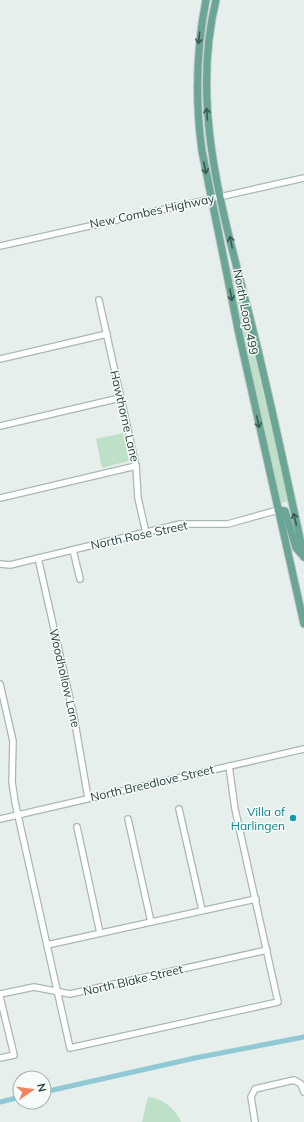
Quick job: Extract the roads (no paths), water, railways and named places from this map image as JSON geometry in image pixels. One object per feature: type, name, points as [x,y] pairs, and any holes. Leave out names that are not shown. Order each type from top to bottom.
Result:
[{"type":"main road","name":"North Loop 499","points":[[206,0],[199,43],[196,97],[202,151],[239,334],[304,624]]},
{"type":"main road","name":"North Loop 499","points":[[216,0],[209,44],[206,97],[210,136],[238,274],[260,357],[304,557]]},
{"type":"main road","points":[[278,510],[285,511],[296,548],[304,557]]},
{"type":"street","name":"New Combes Highway","points":[[0,246],[304,178]]},
{"type":"street","name":"Hawthorne Lane","points":[[99,300],[136,466],[138,498],[146,533]]},
{"type":"street","points":[[0,358],[107,334]]},
{"type":"street","points":[[0,426],[120,398]]},
{"type":"street","points":[[0,498],[136,466]]},
{"type":"street","name":"North Rose Street","points":[[0,564],[10,565],[189,523],[228,524],[278,510]]},
{"type":"street","points":[[73,550],[80,579]]},
{"type":"street","name":"Woodhollow Lane","points":[[38,558],[75,724],[88,798]]},
{"type":"street","points":[[0,684],[13,741],[12,787],[70,1048],[278,1002],[235,809],[229,766]]},
{"type":"street","name":"North Breedlove Street","points":[[0,819],[304,748]]},
{"type":"street","points":[[179,809],[202,910]]},
{"type":"street","points":[[128,819],[151,922]]},
{"type":"street","points":[[77,827],[100,933]]},
{"type":"street","points":[[47,945],[256,899]]},
{"type":"street","name":"North Blake Street","points":[[0,994],[34,987],[70,994],[267,950]]},
{"type":"street","points":[[0,997],[14,1055],[0,1058]]},
{"type":"street","points":[[255,1122],[251,1097],[255,1089],[294,1080],[301,1084],[304,1092]]},
{"type":"waterway","points":[[52,1090],[195,1058],[304,1037]]},
{"type":"waterway","points":[[0,1102],[12,1099]]},
{"type":"place","name":"Villa of Harlingen","points":[[293,818]]}]
